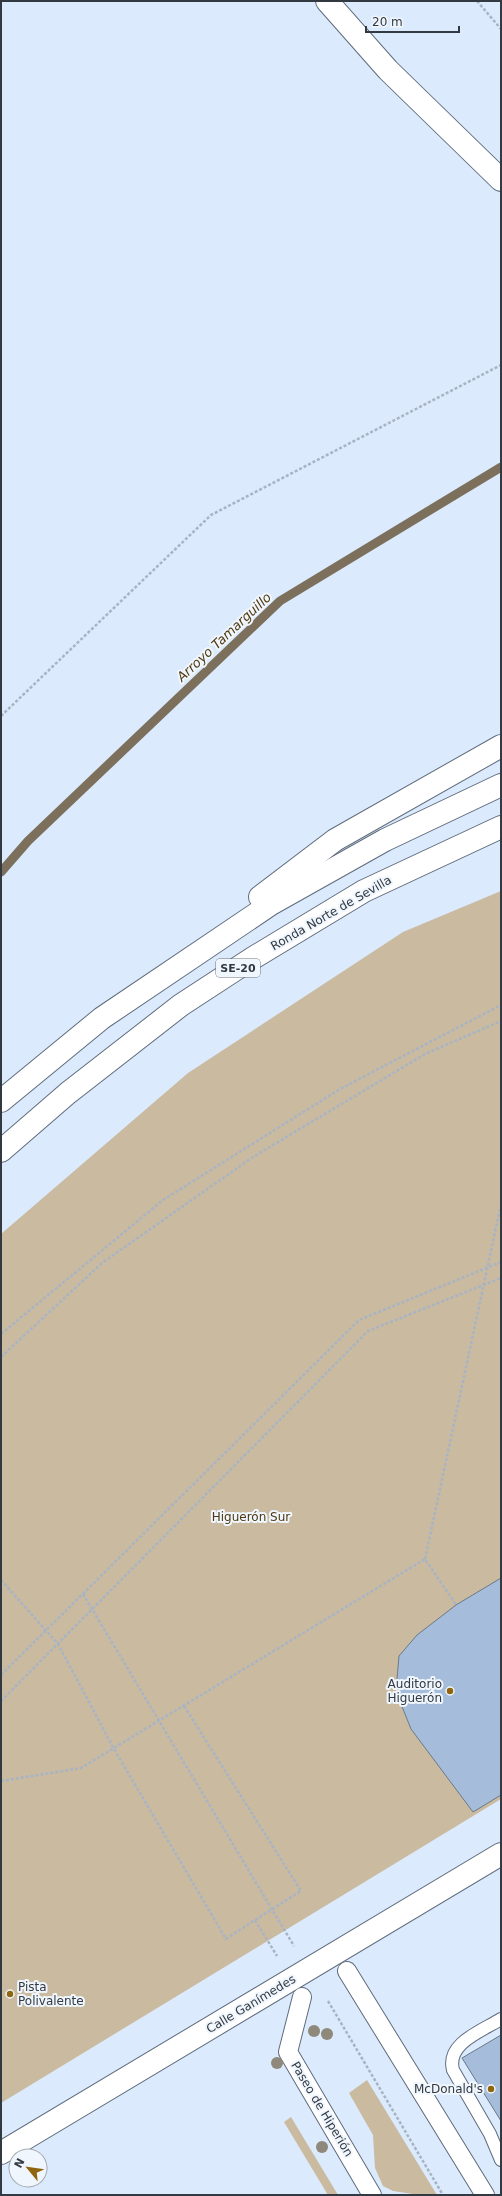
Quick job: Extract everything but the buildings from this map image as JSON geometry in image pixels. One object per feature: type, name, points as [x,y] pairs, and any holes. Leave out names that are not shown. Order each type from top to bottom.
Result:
[{"type":"main road","points":[[327,1],[388,70],[501,180]]},
{"type":"main road","points":[[102,1018],[335,840],[501,746]]},
{"type":"main road","name":"SE-20","points":[[1,1101],[102,1018],[271,904],[385,840],[501,785]]},
{"type":"main road","name":"Ronda Norte de Sevilla","points":[[1,1150],[74,1088],[187,1000],[364,891],[501,827]]},
{"type":"main road","name":"Calle Ganímedes","points":[[1,2153],[501,1854]]},
{"type":"street","points":[[347,1971],[485,2195]]},
{"type":"street","name":"Paseo de Hiperión","points":[[302,1997],[288,2052],[372,2195]]},
{"type":"lane","points":[[501,2019],[457,2046],[451,2062],[453,2070],[490,2134],[501,2160]]},
{"type":"path","points":[[477,1],[501,29]]},
{"type":"path","points":[[1,716],[211,516],[501,365]]},
{"type":"path","points":[[1,1334],[163,1200],[340,1088],[501,1005]]},
{"type":"path","points":[[1,1357],[102,1263],[253,1157],[425,1054],[501,1020]]},
{"type":"path","points":[[456,1605],[425,1559],[501,1204]]},
{"type":"path","points":[[1,1675],[359,1320],[501,1262]]},
{"type":"path","points":[[1,1701],[368,1331],[501,1278]]},
{"type":"path","points":[[1,1782],[81,1768],[425,1559]]},
{"type":"path","points":[[1,1580],[58,1644],[114,1749],[226,1938],[301,1891],[184,1706]]},
{"type":"path","points":[[83,1594],[288,1935]]},
{"type":"path","points":[[255,1920],[279,1959]]},
{"type":"path","points":[[326,1998],[443,2195]]},
{"type":"green space","name":"Higuerón Sur","points":[[501,891],[501,1799],[1,2103],[1,1234],[188,1073],[403,932]]},
{"type":"green space","points":[[367,2080],[437,2195],[420,2195],[393,2191],[383,2186],[375,2168],[373,2135],[349,2093]]},
{"type":"green space","points":[[291,2117],[338,2195],[328,2195],[284,2122]]},
{"type":"waterway","name":"Arroyo Tamarguillo","points":[[1,872],[28,841],[280,601],[501,467]]},
{"type":"place","name":"Auditorio Higuerón","points":[[450,1691]]},
{"type":"place","name":"Pista Polivalente","points":[[10,1994]]},
{"type":"place","name":"McDonald's","points":[[491,2089]]}]
